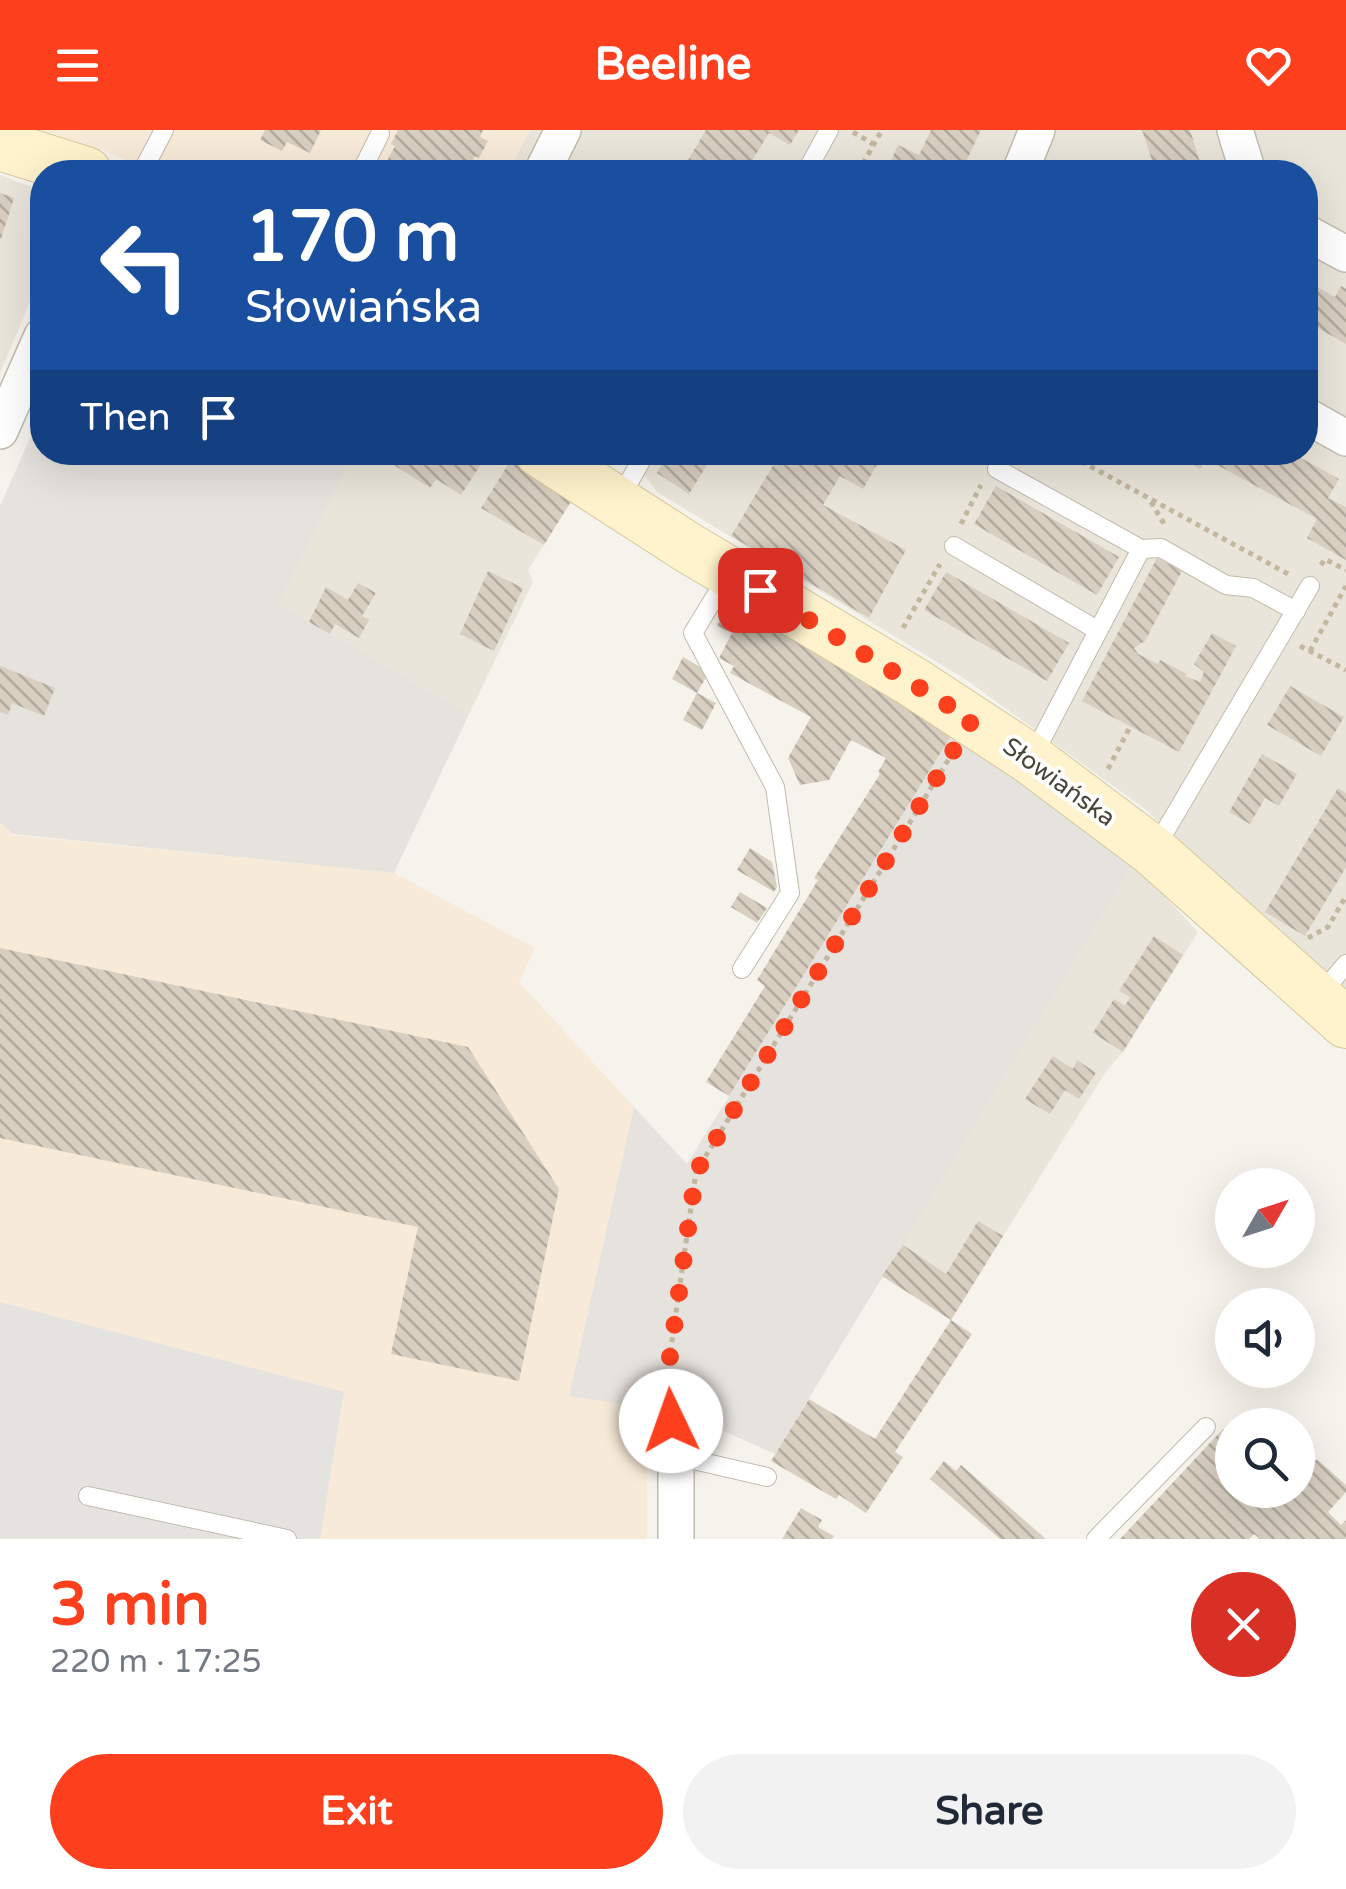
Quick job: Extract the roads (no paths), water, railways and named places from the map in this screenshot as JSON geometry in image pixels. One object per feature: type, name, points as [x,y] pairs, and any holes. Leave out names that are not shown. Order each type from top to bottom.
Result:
[{"type":"street","points":[[548,160],[563,130]]},
{"type":"street","points":[[1025,160],[1037,130]]},
{"type":"street","points":[[1236,130],[1245,160]]},
{"type":"street","points":[[0,145],[48,160]]},
{"type":"street","points":[[1318,239],[1346,254]]},
{"type":"street","points":[[0,431],[30,363]]},
{"type":"street","points":[[1318,423],[1346,438]]},
{"type":"street","name":"Słowiańska","points":[[560,465],[1029,758],[1154,850],[1323,988]]},
{"type":"street","points":[[676,1456],[676,1539]]},
{"type":"lane","points":[[148,160],[164,130]]},
{"type":"lane","points":[[813,160],[829,130]]},
{"type":"lane","points":[[367,160],[380,134]]},
{"type":"lane","points":[[618,502],[639,465]]},
{"type":"lane","points":[[997,469],[1141,549],[1161,548],[1226,585],[1253,588],[1296,611]]},
{"type":"lane","points":[[954,546],[1098,630]]},
{"type":"lane","points":[[1029,758],[1141,549]]},
{"type":"lane","points":[[730,572],[694,633],[775,787],[790,893],[742,968]]},
{"type":"lane","points":[[1154,850],[1310,586]]},
{"type":"lane","points":[[666,1385],[676,1456],[766,1477]]},
{"type":"lane","points":[[1096,1539],[1206,1427]]},
{"type":"lane","points":[[88,1496],[288,1539]]}]
